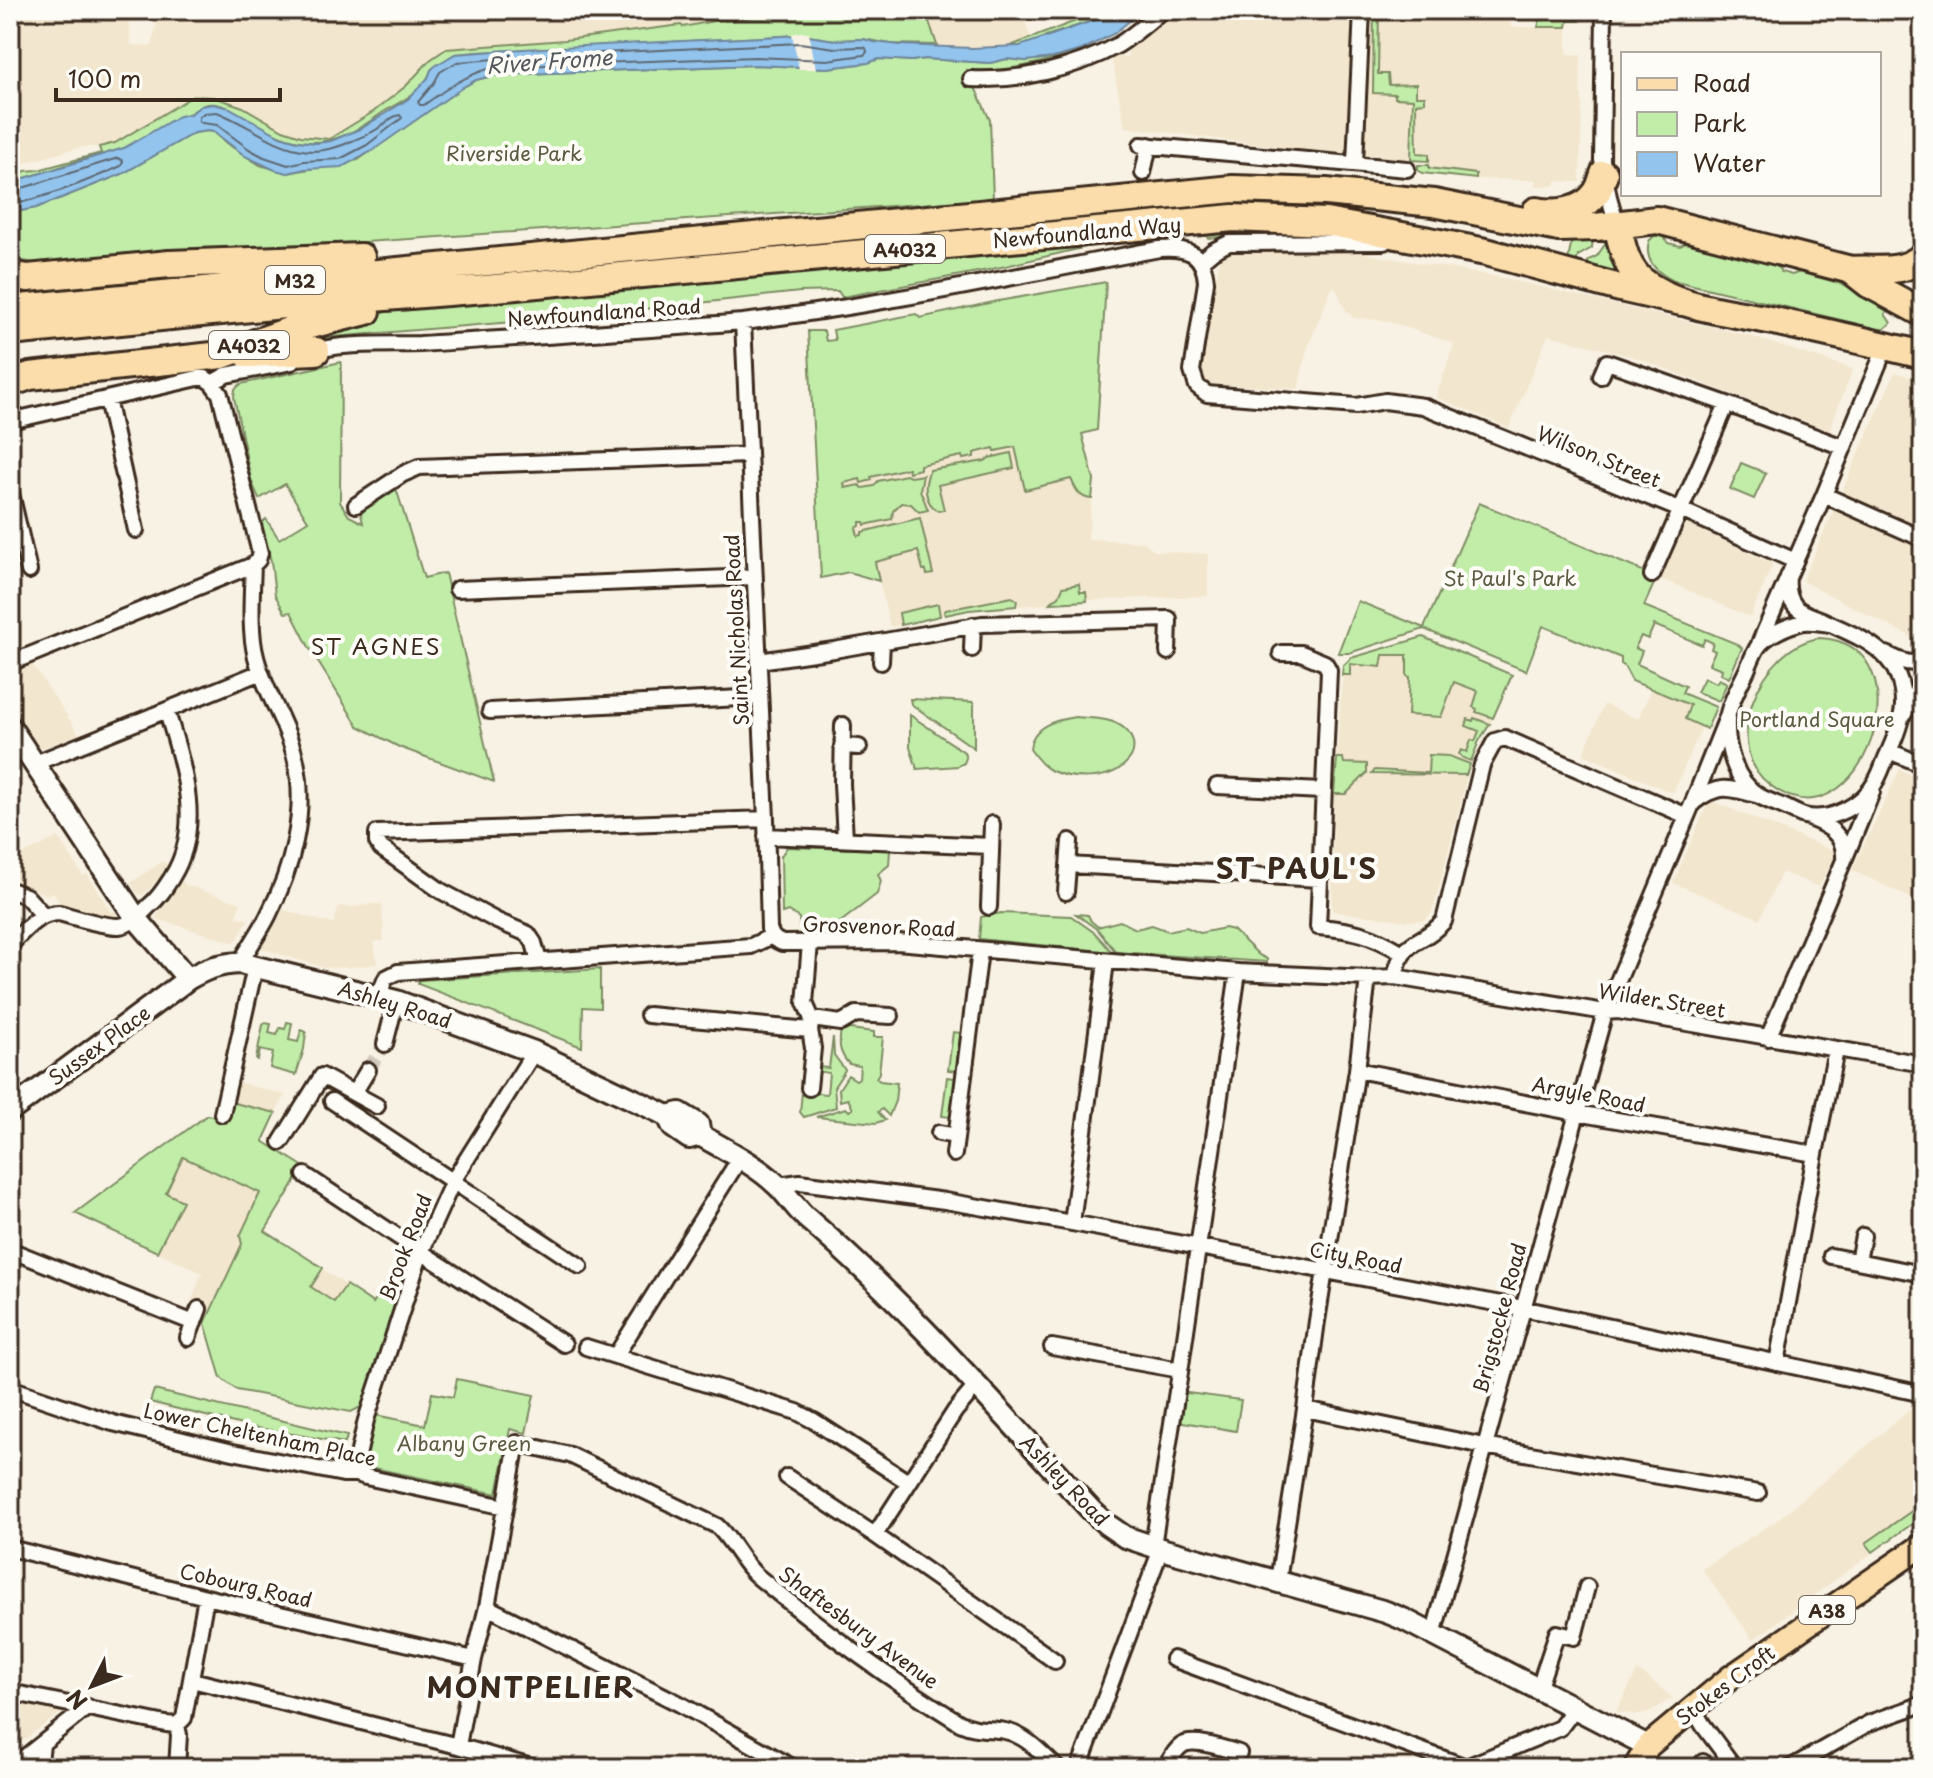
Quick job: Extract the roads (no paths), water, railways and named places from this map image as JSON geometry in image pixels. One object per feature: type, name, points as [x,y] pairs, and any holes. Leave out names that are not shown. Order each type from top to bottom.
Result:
[{"type":"highway","points":[[1434,203],[1473,197],[1550,214],[1570,211],[1596,194],[1604,174]]},
{"type":"highway","name":"Newfoundland Way","points":[[579,253],[1233,189],[1315,192],[1434,203],[1559,228],[1657,220],[1851,270]]},
{"type":"highway","name":"Newfoundland Way","points":[[485,289],[1233,218],[1326,222],[1424,240],[1486,252],[1682,302]]},
{"type":"highway","points":[[1617,225],[1630,268],[1654,289],[1682,302],[1923,355]]},
{"type":"highway","name":"A4032","points":[[10,275],[28,278],[169,264],[266,260],[579,253]]},
{"type":"highway","name":"M32","points":[[10,309],[579,253]]},
{"type":"highway","points":[[1851,270],[1892,270],[1910,265],[1923,256]]},
{"type":"highway","points":[[1851,270],[1869,284],[1922,310],[1886,346]]},
{"type":"highway","name":"A4032","points":[[10,383],[30,376],[222,355],[308,325],[364,311],[485,289]]},
{"type":"highway","name":"M32","points":[[10,332],[288,304],[485,289]]},
{"type":"highway","points":[[222,355],[316,351]]},
{"type":"main road","points":[[10,727],[136,918],[188,979]]},
{"type":"main road","name":"Ashley Road","points":[[188,979],[205,969],[223,964],[247,965],[387,998],[534,1052],[668,1116],[680,1113],[698,1124],[700,1135],[778,1185],[805,1218],[890,1294],[1106,1524],[1125,1537],[1386,1612],[1648,1746]]},
{"type":"main road","name":"Sussex Place","points":[[10,1111],[188,979]]},
{"type":"main road","name":"Stokes Croft","points":[[1648,1746],[1731,1677],[1923,1545]]},
{"type":"main road","name":"A38","points":[[1635,1768],[1648,1746]]},
{"type":"street","points":[[971,79],[1014,78],[1081,61],[1119,44],[1163,10]]},
{"type":"street","points":[[1355,163],[1362,10]]},
{"type":"street","points":[[1604,10],[1601,136],[1604,174],[1617,225]]},
{"type":"street","points":[[1143,173],[1145,145],[1407,169]]},
{"type":"street","points":[[1201,261],[1221,246],[1241,242],[1424,240]]},
{"type":"street","name":"Newfoundland Road","points":[[10,421],[198,378],[212,383],[226,375],[287,363],[316,351],[348,346],[415,344],[785,317],[976,285],[1159,249],[1183,250],[1201,261]]},
{"type":"street","name":"Wilson Street","points":[[1201,261],[1206,282],[1192,371],[1197,386],[1207,394],[1356,406],[1385,401],[1423,406],[1681,510],[1795,561]]},
{"type":"street","name":"Saint Nicholas Road","points":[[743,322],[769,929],[772,936]]},
{"type":"street","points":[[1690,809],[1886,346]]},
{"type":"street","points":[[1601,376],[1607,362],[1843,447]]},
{"type":"street","points":[[212,383],[220,394],[256,559],[252,609],[255,654],[295,757],[299,787],[297,830],[289,863],[247,965],[222,1114]]},
{"type":"street","points":[[107,399],[136,530]]},
{"type":"street","points":[[1652,575],[1727,404]]},
{"type":"street","points":[[356,505],[419,467],[748,455]]},
{"type":"street","points":[[10,489],[29,571]]},
{"type":"street","points":[[1824,495],[1923,539]]},
{"type":"street","points":[[10,663],[256,559]]},
{"type":"street","points":[[457,589],[754,577]]},
{"type":"street","points":[[1768,1038],[1844,862],[1903,708],[1894,666],[1882,652],[1869,642],[1800,611],[1789,596],[1788,577]]},
{"type":"street","points":[[759,661],[973,625],[1030,621],[1169,619],[1168,652]]},
{"type":"street","points":[[1758,646],[1792,626],[1806,622],[1829,624]]},
{"type":"street","points":[[972,649],[973,625]]},
{"type":"street","points":[[881,662],[882,642]]},
{"type":"street","points":[[1882,652],[1907,663],[1923,661]]},
{"type":"street","points":[[1281,653],[1301,653],[1328,666],[1318,927],[1351,930],[1381,940],[1403,953]]},
{"type":"street","points":[[33,764],[261,672]]},
{"type":"street","points":[[1900,721],[1923,679]]},
{"type":"street","points":[[490,711],[760,697]]},
{"type":"street","points":[[10,945],[29,925],[44,916],[59,913],[116,926],[124,925],[158,898],[179,865],[187,840],[189,813],[187,784],[167,712]]},
{"type":"street","points":[[1727,717],[1728,743],[1734,764],[1758,796]]},
{"type":"street","points":[[843,725],[845,839]]},
{"type":"street","points":[[1395,977],[1407,946],[1435,932],[1444,921],[1482,765],[1495,741],[1505,738],[1690,809]]},
{"type":"street","points":[[842,746],[859,747]]},
{"type":"street","points":[[1889,751],[1923,765]]},
{"type":"street","points":[[1806,817],[1833,815],[1845,810],[1867,794],[1876,782]]},
{"type":"street","points":[[1217,786],[1322,791]]},
{"type":"street","points":[[1690,809],[1706,792],[1720,787],[1758,796],[1834,831],[1841,839],[1844,862]]},
{"type":"street","name":"Brigstocke Road","points":[[1433,1635],[1605,1012],[1690,809]]},
{"type":"street","points":[[539,961],[528,934],[441,891],[381,848],[377,833],[766,819]]},
{"type":"street","points":[[989,907],[992,824]]},
{"type":"street","points":[[766,836],[991,846]]},
{"type":"street","points":[[1066,892],[1070,841]]},
{"type":"street","points":[[1068,865],[1320,879]]},
{"type":"street","points":[[10,890],[26,896],[44,916]]},
{"type":"street","name":"Grosvenor Road","points":[[387,998],[386,978],[398,972],[751,946],[772,936],[782,943],[897,942],[1238,972],[1395,977]]},
{"type":"street","points":[[809,1088],[813,1048],[805,1003],[810,943]]},
{"type":"street","points":[[954,1154],[980,951]]},
{"type":"street","points":[[1072,1223],[1106,962]]},
{"type":"street","points":[[1079,1768],[1157,1548],[1238,972]]},
{"type":"street","name":"Wilder Street","points":[[1395,977],[1605,1012],[1618,1011],[1923,1064]]},
{"type":"street","points":[[1278,1581],[1357,1070],[1368,978]]},
{"type":"street","points":[[385,1044],[387,998]]},
{"type":"street","points":[[648,1015],[811,1024],[841,1023],[856,1014],[891,1016]]},
{"type":"street","points":[[1777,1363],[1836,1050]]},
{"type":"street","name":"Brook Road","points":[[357,1474],[355,1469],[366,1420],[421,1252],[453,1181],[534,1052]]},
{"type":"street","points":[[354,1093],[368,1070]]},
{"type":"street","name":"Argyle Road","points":[[1357,1070],[1576,1113],[1815,1154]]},
{"type":"street","points":[[281,1142],[322,1076],[377,1106]]},
{"type":"street","points":[[332,1101],[580,1266]]},
{"type":"street","points":[[939,1133],[956,1136]]},
{"type":"street","points":[[616,1355],[740,1158]]},
{"type":"street","points":[[305,1175],[564,1344]]},
{"type":"street","name":"City Road","points":[[778,1185],[800,1182],[831,1186],[945,1201],[1072,1223],[1522,1308],[1923,1394]]},
{"type":"street","points":[[1858,1261],[1863,1236]]},
{"type":"street","points":[[10,1250],[194,1323]]},
{"type":"street","points":[[1831,1256],[1923,1274]]},
{"type":"street","points":[[586,1347],[797,1412],[908,1482]]},
{"type":"street","points":[[1052,1347],[1180,1370]]},
{"type":"street","points":[[875,1535],[955,1411],[976,1386]]},
{"type":"street","name":"Lower Cheltenham Place","points":[[10,1388],[113,1423],[233,1452],[343,1474],[357,1474],[505,1507]]},
{"type":"street","points":[[1305,1409],[1484,1446],[1758,1493]]},
{"type":"street","name":"Shaftesbury Avenue","points":[[505,1507],[517,1443],[570,1455],[717,1526],[750,1570],[803,1614],[878,1668],[960,1723],[975,1729],[1017,1735],[1057,1768]]},
{"type":"street","points":[[787,1477],[1055,1661]]},
{"type":"street","points":[[458,1746],[505,1507]]},
{"type":"street","name":"Cobourg Road","points":[[10,1548],[474,1659]]},
{"type":"street","points":[[1538,1690],[1557,1633],[1574,1637],[1587,1587]]},
{"type":"street","points":[[177,1725],[184,1718],[206,1597]]},
{"type":"street","points":[[487,1607],[678,1703],[794,1768]]},
{"type":"street","points":[[1173,1659],[1465,1768],[1560,1728],[1574,1709]]},
{"type":"street","points":[[192,1680],[535,1768]]},
{"type":"street","points":[[10,1692],[177,1725]]},
{"type":"street","points":[[1790,1768],[1869,1723],[1922,1704]]},
{"type":"street","points":[[11,1768],[88,1707]]},
{"type":"street","points":[[1693,1708],[1735,1768]]},
{"type":"street","points":[[177,1725],[177,1768]]},
{"type":"street","points":[[1165,1768],[1186,1743],[1212,1745],[1239,1753]]},
{"type":"street","points":[[39,1768],[42,1745]]},
{"type":"water","name":"River Frome","points":[[1112,10],[1142,10],[1115,33],[1082,50],[1026,61],[1007,59],[990,63],[879,59],[827,68],[755,65],[496,75],[463,87],[372,151],[342,167],[288,173],[275,170],[245,156],[214,132],[208,131],[194,133],[122,174],[36,208],[10,213],[10,185],[124,148],[201,106],[213,104],[230,108],[280,136],[297,141],[331,141],[362,128],[408,99],[435,66],[455,54],[801,35],[900,45],[1020,46],[1095,20]]},
{"type":"tunnel","points":[[368,1070],[385,1044]]},
{"type":"district","name":"ST AGNES","points":[[376,645]]},
{"type":"district","name":"ST PAUL'S","points":[[1297,867]]},
{"type":"district","name":"MONTPELIER","points":[[531,1686]]},
{"type":"park label","name":"Riverside Park","points":[[514,153]]},
{"type":"park label","name":"St Paul's Park","points":[[1510,578]]},
{"type":"park label","name":"Portland Square","points":[[1817,719]]},
{"type":"park label","name":"Albany Green","points":[[464,1443]]}]
